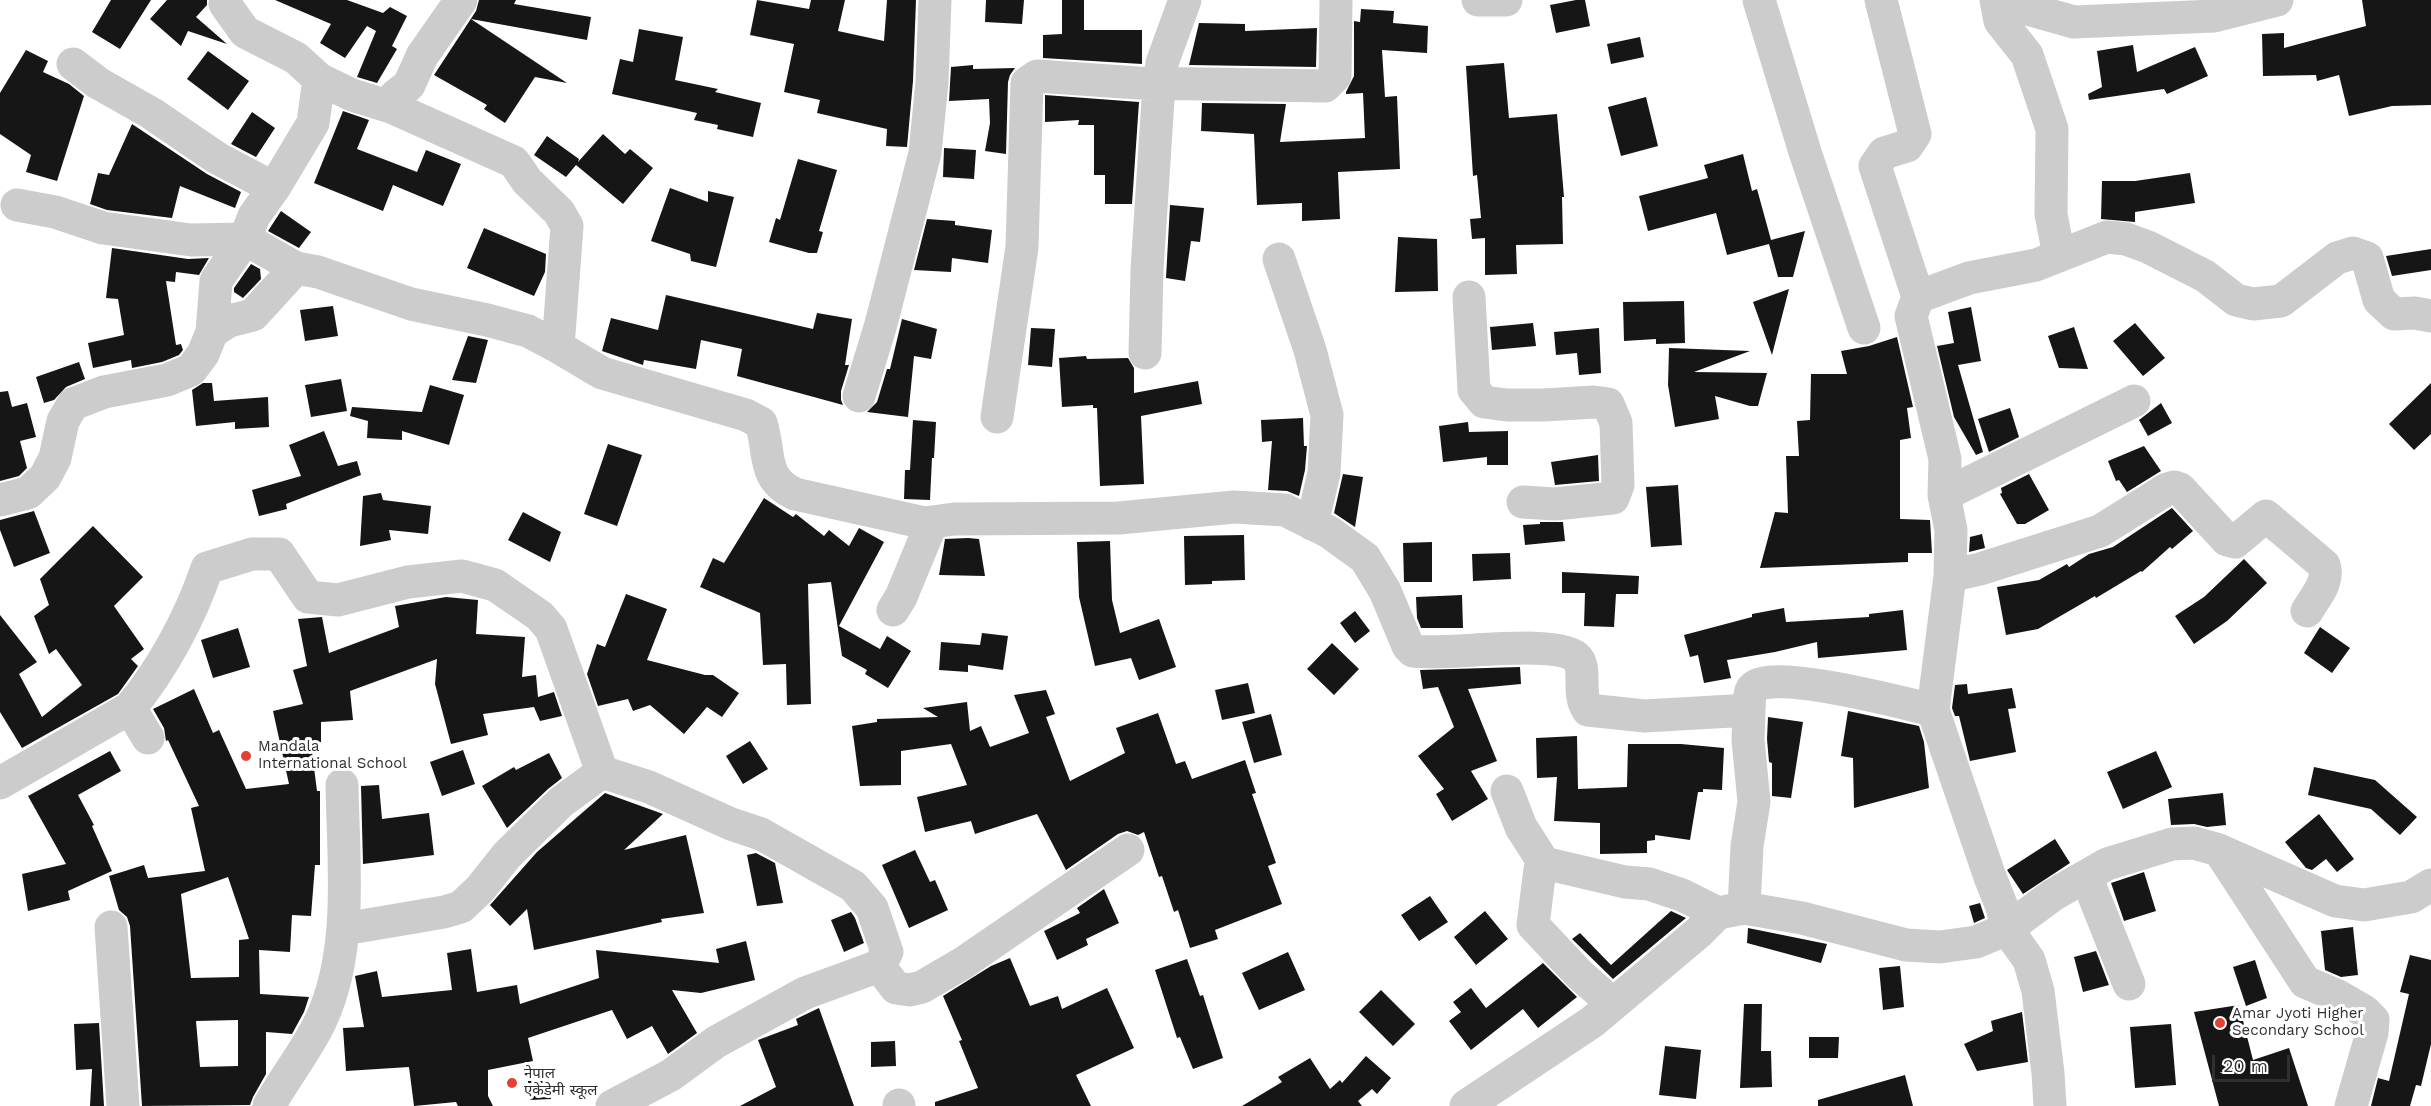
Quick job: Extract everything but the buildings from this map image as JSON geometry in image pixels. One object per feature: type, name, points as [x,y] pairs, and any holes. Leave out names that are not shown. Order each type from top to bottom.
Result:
[{"type":"street","points":[[226,0],[225,4],[245,32],[296,58],[320,79],[352,95],[391,106],[514,162],[527,181],[559,212],[567,226],[558,347]]},
{"type":"street","points":[[391,106],[395,96],[409,85],[422,56],[461,0]]},
{"type":"street","points":[[859,396],[925,153],[931,94],[935,0]]},
{"type":"street","points":[[1145,353],[1147,270],[1159,84],[1162,63],[1185,0]]},
{"type":"street","points":[[997,417],[1022,246],[1027,83],[1037,76],[1159,84],[1324,86],[1335,75],[1336,0]]},
{"type":"street","points":[[1478,0],[1506,0]]},
{"type":"street","points":[[1759,0],[1804,152],[1864,328]]},
{"type":"street","points":[[1881,0],[1915,134],[1906,146],[1884,153],[1875,166],[1918,297],[1911,316],[1945,459],[1944,495],[1951,530],[1950,576],[1933,710],[2002,907],[2007,929],[2029,960],[2038,991],[2049,1073],[2050,1106]]},
{"type":"street","points":[[2059,256],[2051,214],[2052,129],[2026,55],[2000,21],[2007,2],[2074,22],[2277,0]]},
{"type":"street","points":[[73,64],[99,83],[152,113],[217,158],[274,189]]},
{"type":"street","points":[[0,500],[28,493],[45,477],[55,458],[63,421],[73,404],[104,392],[167,380],[191,370],[203,354],[212,332],[216,281],[245,239],[254,216],[274,189],[313,123],[320,79]]},
{"type":"street","points":[[16,205],[55,212],[103,228],[191,240],[245,239],[296,268],[318,272],[411,304],[528,331],[602,373],[746,415],[761,423],[767,463],[780,487],[795,494],[925,523],[965,519],[1119,518],[1234,507],[1285,510],[1329,532],[1365,558],[1385,591],[1408,646],[1413,651],[1507,648],[1575,656],[1581,663],[1582,702],[1588,710],[1645,717],[1749,710]]},
{"type":"street","points":[[1918,297],[1969,278],[2036,265],[2107,237],[2126,239],[2148,246],[2205,276],[2236,300],[2253,304],[2281,301],[2337,258],[2353,253],[2367,258],[2379,300],[2394,314],[2415,313],[2431,316]]},
{"type":"street","points":[[1279,259],[1310,350],[1327,415],[1324,472],[1312,524]]},
{"type":"street","points":[[212,332],[229,321],[253,315],[296,268]]},
{"type":"street","points":[[1469,297],[1474,390],[1484,402],[1507,405],[1594,402],[1608,404],[1616,423],[1618,485],[1613,498],[1555,504],[1523,502]]},
{"type":"street","points":[[1944,495],[2134,401]]},
{"type":"street","points":[[1950,576],[1980,569],[2100,531],[2167,489],[2174,487],[2180,489],[2227,540],[2235,542],[2241,539],[2266,516],[2324,565],[2327,574],[2325,581],[2307,611]]},
{"type":"street","points":[[893,610],[901,597],[932,522]]},
{"type":"street","points":[[0,783],[130,708],[143,693],[196,601],[207,568],[252,555],[279,554],[308,597],[338,600],[408,582],[462,576],[495,585],[540,616],[551,629],[602,772]]},
{"type":"street","points":[[1466,1106],[1592,1022],[1699,932],[1731,910],[1747,846],[1754,802],[1748,740],[1750,693],[1755,686],[1764,683],[1803,682],[1933,710]]},
{"type":"street","points":[[130,708],[148,738]]},
{"type":"street","points":[[344,929],[461,907],[480,889],[507,855],[561,802],[602,772]]},
{"type":"street","points":[[602,772],[649,787],[731,824],[761,834],[853,886],[872,908],[887,952],[879,966],[805,993],[716,1042],[671,1075],[612,1106]]},
{"type":"street","points":[[269,1106],[321,1020],[332,989],[344,929],[342,785]]},
{"type":"street","points":[[1507,791],[1521,827],[1544,863],[1625,882],[1649,884],[1731,910],[1811,920],[1906,945],[1940,947],[1976,942],[2007,929],[2053,895],[2107,864],[2172,844],[2194,843],[2219,850],[2335,901],[2364,905],[2411,897],[2431,885]]},
{"type":"street","points":[[879,966],[896,988],[910,990],[922,987],[963,963],[1128,850]]},
{"type":"street","points":[[2219,850],[2305,982],[2338,996],[2364,1011],[2373,1020],[2372,1033],[2351,1106]]},
{"type":"street","points":[[1544,863],[1540,869],[1533,924],[1579,974],[1613,1004]]},
{"type":"street","points":[[2086,876],[2129,984]]},
{"type":"street","points":[[111,927],[123,1106]]},
{"type":"place","name":"Mandala International School","points":[[246,756]]},
{"type":"place","name":"Amar Jyoti Higher Secondary School","points":[[2220,1023]]},
{"type":"place","name":"नेपाल एकेडेमी स्कूल","points":[[512,1083]]}]
